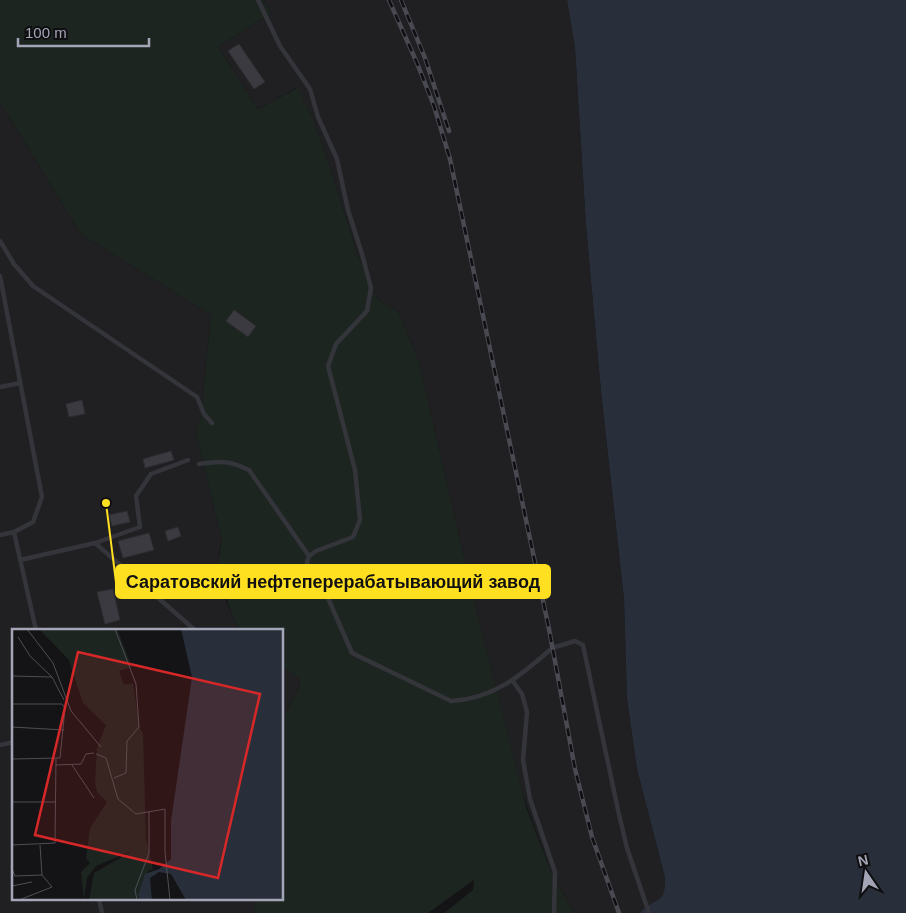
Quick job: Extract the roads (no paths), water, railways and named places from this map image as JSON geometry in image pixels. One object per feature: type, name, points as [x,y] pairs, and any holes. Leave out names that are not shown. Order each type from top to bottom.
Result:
[{"type":"lane","points":[[258,0],[280,46],[310,89],[318,117],[337,160],[348,210],[371,288],[367,311],[336,344],[328,366],[355,470],[360,520],[353,537],[316,551],[309,556],[307,562],[309,572],[328,598],[352,653],[451,701],[466,700],[502,688],[552,648],[575,641],[584,645],[627,848],[649,913]]},
{"type":"lane","points":[[0,241],[14,264],[34,286],[197,397],[204,414],[212,423]]},
{"type":"lane","points":[[0,276],[42,497],[33,522],[14,532],[0,535]]},
{"type":"lane","points":[[0,387],[20,383]]},
{"type":"lane","points":[[20,560],[95,543],[140,527],[136,496],[150,474],[188,460]]},
{"type":"lane","points":[[199,464],[223,461],[234,463],[249,470],[309,556]]},
{"type":"lane","points":[[14,532],[36,629]]},
{"type":"lane","points":[[95,543],[194,629]]},
{"type":"lane","points":[[512,680],[522,694],[527,712],[523,760],[530,799],[555,872],[554,913]]},
{"type":"lane","points":[[99,900],[102,913]]},
{"type":"railway","points":[[389,0],[434,106],[450,159],[549,629],[575,769],[592,837],[619,913]]},
{"type":"railway","points":[[401,0],[425,58],[449,131]]},
{"type":"place","name":"Саратовский нефтеперерабатывающий завод","points":[[106,503]]}]
